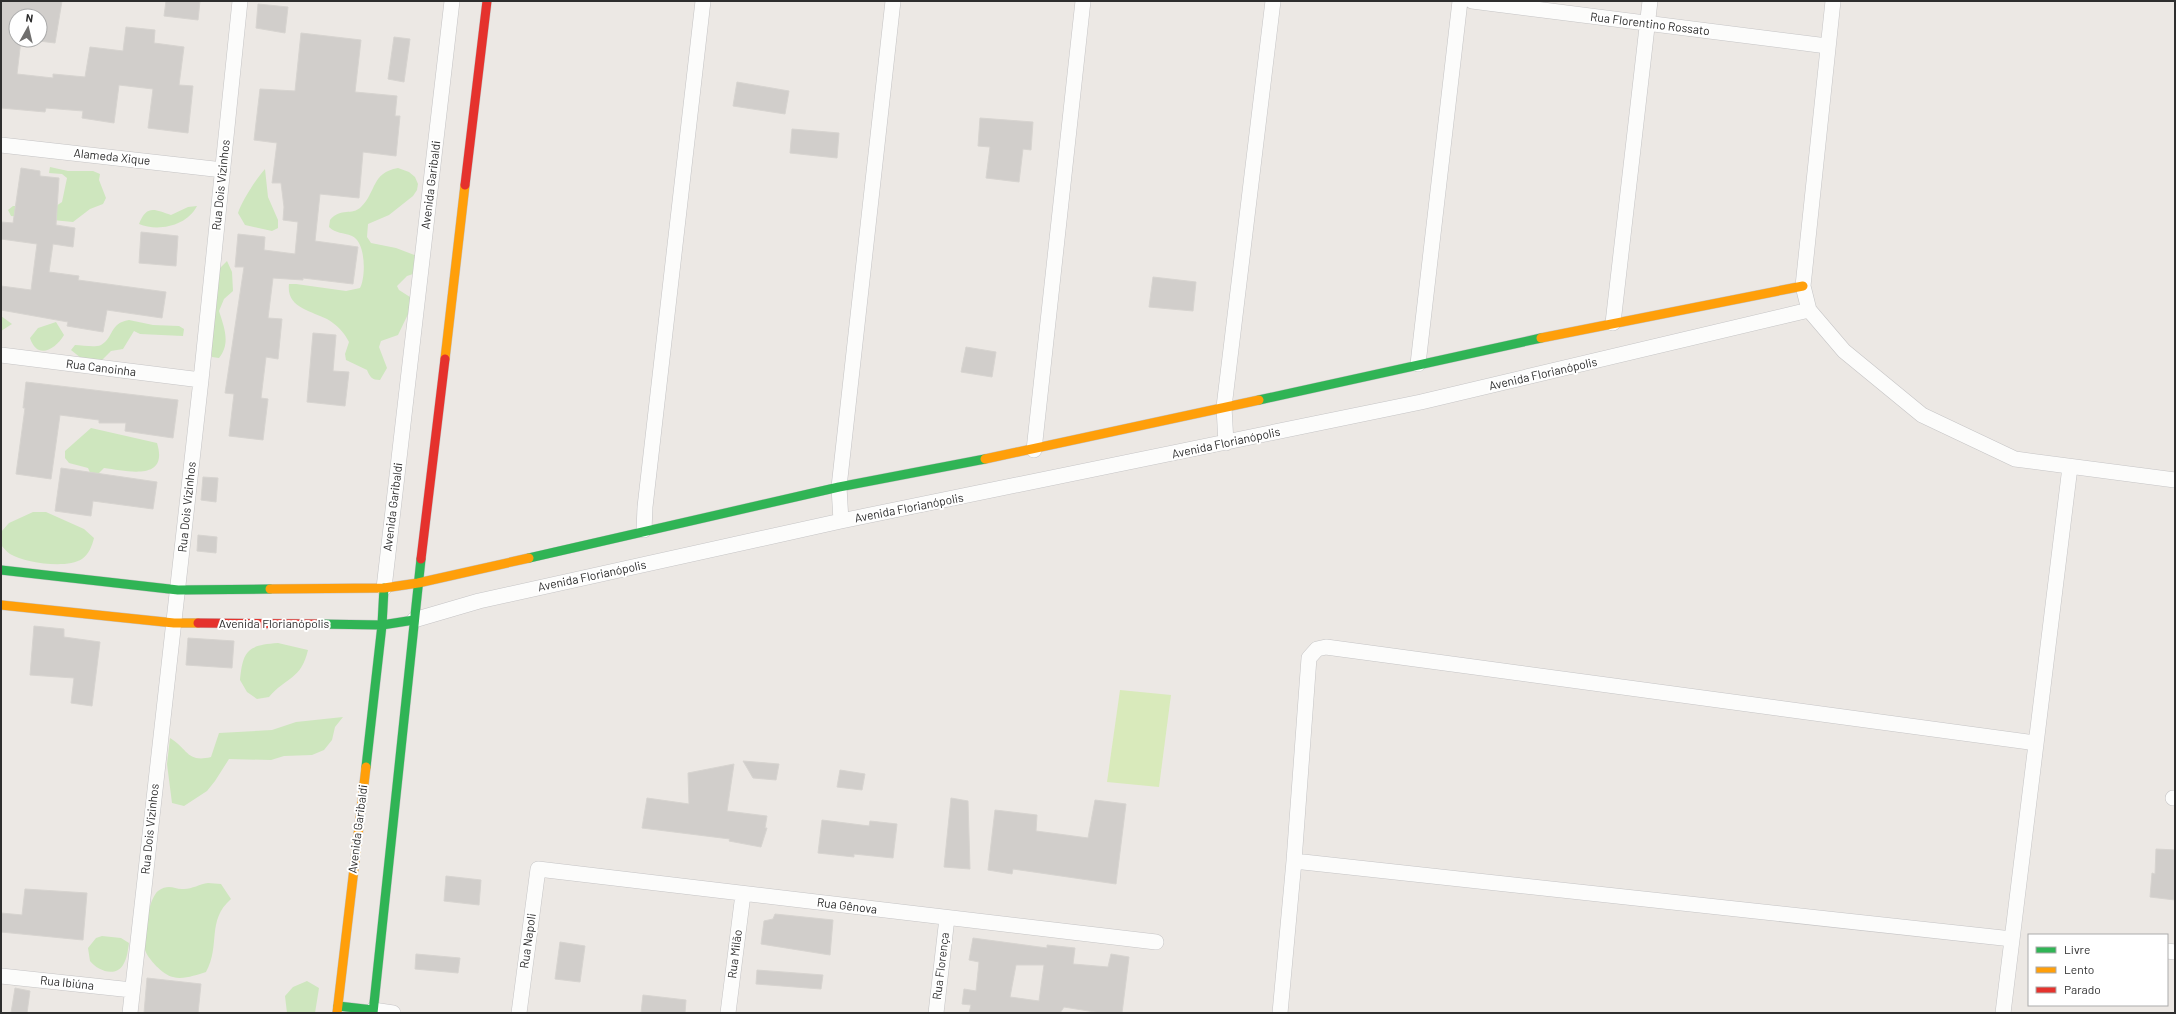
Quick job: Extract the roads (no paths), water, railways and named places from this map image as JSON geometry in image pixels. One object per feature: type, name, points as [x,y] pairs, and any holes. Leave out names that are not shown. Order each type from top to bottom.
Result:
[{"type":"street","name":"Rua Dois Vizinhos","points":[[130,1013],[201,380],[240,1]]},
{"type":"street","name":"Avenida Garibaldi","points":[[338,1010],[382,625],[384,588],[452,1]]},
{"type":"street","points":[[373,1011],[418,583],[487,1]]},
{"type":"street","points":[[644,530],[645,507],[703,1]]},
{"type":"street","points":[[841,521],[839,487],[893,1]]},
{"type":"street","points":[[1034,450],[1083,1]]},
{"type":"street","points":[[1226,443],[1224,407],[1273,1]]},
{"type":"street","points":[[1418,364],[1460,1]]},
{"type":"street","name":"Rua Florentino Rossato","points":[[1472,1],[1828,46]]},
{"type":"street","points":[[1613,323],[1650,1]]},
{"type":"street","points":[[1833,1],[1803,286],[1809,310],[1844,350],[1922,414],[2015,459],[2175,480]]},
{"type":"street","name":"Alameda Xique","points":[[1,145],[223,170]]},
{"type":"street","points":[[1,570],[178,590],[384,588],[418,583],[644,530],[839,487],[1034,450],[1418,364],[1613,323],[1803,286]]},
{"type":"street","name":"Avenida Florianópolis","points":[[1,605],[174,623],[382,625],[414,620],[487,599],[841,521],[1421,402],[1809,310]]},
{"type":"street","name":"Rua Canoinha","points":[[1,355],[201,380]]},
{"type":"street","points":[[2003,1013],[2070,467]]},
{"type":"street","points":[[1280,1013],[1294,861],[1309,658],[1317,649],[1326,647],[2036,743]]},
{"type":"street","points":[[1294,861],[2012,939]]},
{"type":"street","name":"Rua Gênova","points":[[538,869],[1156,942]]},
{"type":"street","name":"Rua Napoli","points":[[519,1013],[538,869]]},
{"type":"street","name":"Rua Milão","points":[[728,1013],[743,894]]},
{"type":"street","name":"Rua Florença","points":[[936,1013],[947,918]]},
{"type":"street","name":"Rua Ibiúna","points":[[1,976],[132,990]]},
{"type":"street","points":[[338,1010],[393,1013]]}]
